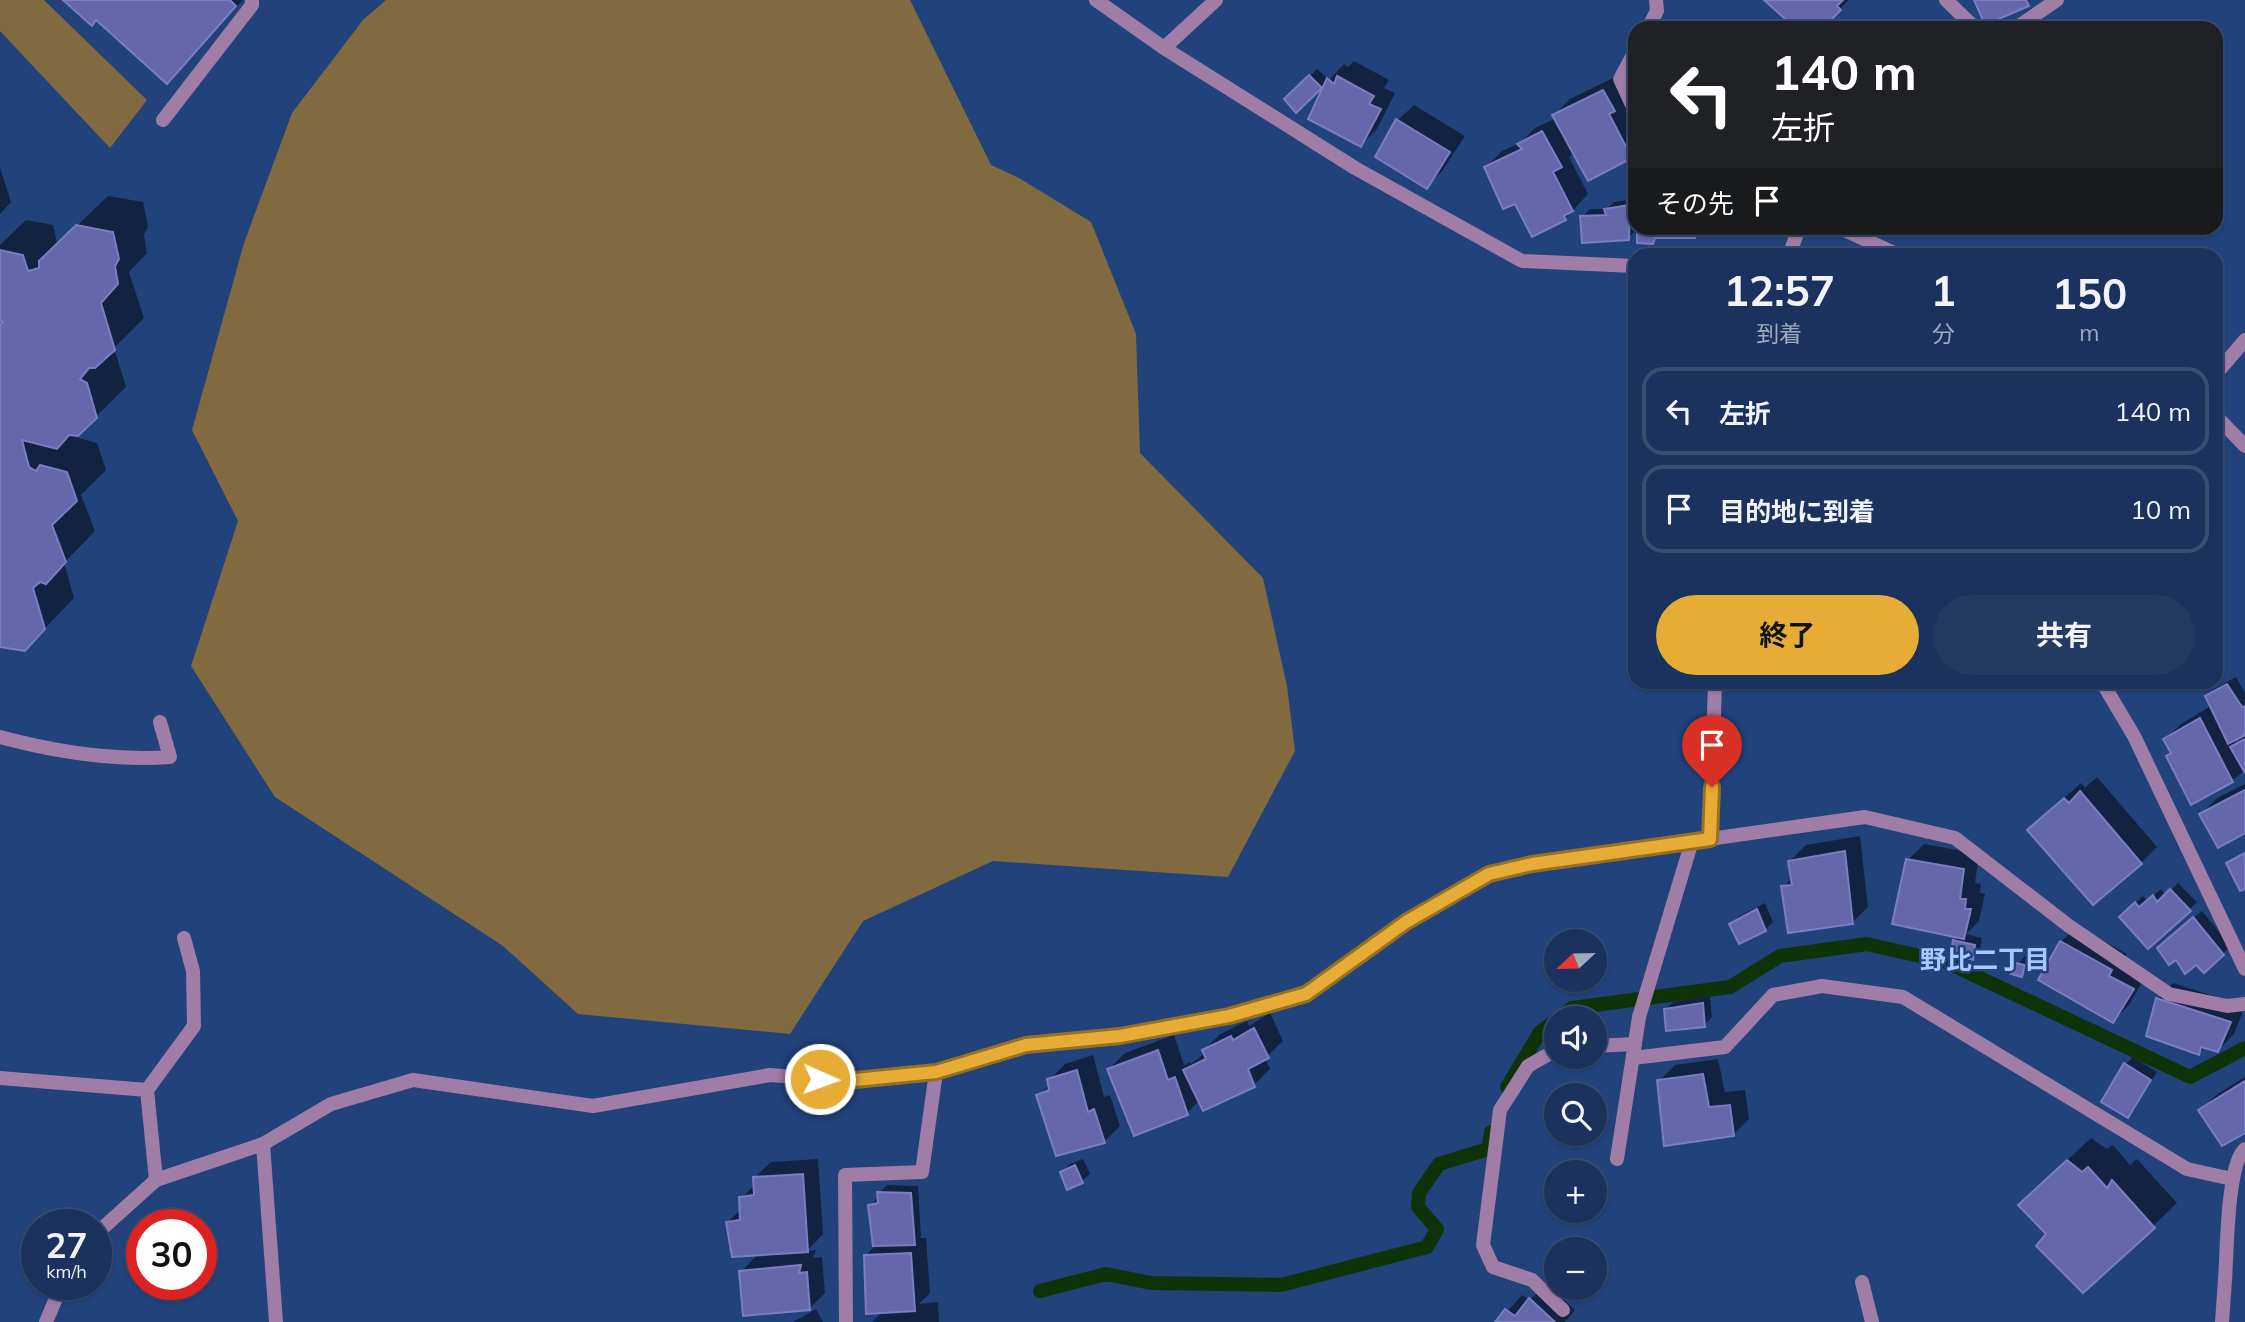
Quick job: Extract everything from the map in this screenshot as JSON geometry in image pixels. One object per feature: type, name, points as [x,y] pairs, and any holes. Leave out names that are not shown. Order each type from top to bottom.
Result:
[{"type":"street","points":[[163,120],[252,5],[252,0]]},
{"type":"street","points":[[1096,0],[1164,48],[1355,169],[1522,261],[1628,266]]},
{"type":"street","points":[[1164,48],[1216,0]]},
{"type":"street","points":[[1652,21],[1657,11],[1656,0]]},
{"type":"street","points":[[1946,0],[1968,21]]},
{"type":"street","points":[[2026,21],[2057,0]]},
{"type":"street","points":[[1628,64],[1620,79],[1628,96]]},
{"type":"street","points":[[1855,235],[1884,248]]},
{"type":"street","points":[[2223,366],[2245,340]]},
{"type":"street","points":[[2223,423],[2245,446]]},
{"type":"street","points":[[1710,839],[1715,689]]},
{"type":"street","points":[[2106,689],[2134,736],[2245,968]]},
{"type":"street","points":[[0,737],[48,750],[131,760],[170,757],[160,722]]},
{"type":"street","points":[[112,1220],[156,1180],[263,1144],[331,1104],[413,1080],[593,1106],[770,1076],[845,1081],[936,1072],[1026,1045],[1133,1034],[1229,1016],[1306,994],[1406,922],[1489,874],[1532,864],[1865,817],[1955,838],[2068,926],[2169,993],[2227,1006],[2245,1004]]},
{"type":"street","points":[[1617,1159],[1639,1017],[1692,841]]},
{"type":"street","points":[[156,1180],[148,1090],[194,1026],[193,971],[184,938]]},
{"type":"street","points":[[1607,1048],[1634,1051],[1726,1046],[1773,995],[1822,986],[1903,997],[2187,1169],[2232,1179]]},
{"type":"street","points":[[1544,1057],[1528,1066],[1500,1110],[1483,1245],[1493,1267],[1532,1280],[1563,1310]]},
{"type":"street","points":[[846,1322],[845,1175],[922,1172],[936,1072]]},
{"type":"street","points":[[0,1078],[148,1090]]},
{"type":"street","points":[[263,1144],[276,1322]]},
{"type":"street","points":[[2222,1322],[2232,1179],[2240,1153],[2245,1149]]},
{"type":"street","points":[[1862,1282],[1872,1322]]},
{"type":"street","points":[[46,1322],[55,1300]]},
{"type":"shaded area","points":[[0,0],[44,0],[147,100],[110,148],[0,31]]},
{"type":"shaded area","points":[[386,0],[910,0],[991,165],[1019,178],[1091,222],[1136,334],[1140,453],[1263,578],[1287,686],[1295,751],[1228,877],[993,861],[863,921],[790,1034],[578,1014],[503,946],[275,797],[191,666],[238,521],[192,430],[244,243],[292,113],[363,20]]},
{"type":"building","points":[[63,0],[230,0],[236,6],[167,84],[96,20],[92,26]]},
{"type":"building","points":[[1764,0],[1843,0],[1837,6],[1841,10],[1830,21],[1787,21]]},
{"type":"building","points":[[1974,0],[2026,0],[2029,6],[1994,21],[1983,21]]},
{"type":"building","points":[[1309,75],[1322,88],[1296,113],[1284,99]]},
{"type":"building","points":[[1337,76],[1374,96],[1369,104],[1381,109],[1361,147],[1308,119],[1327,78],[1334,84]]},
{"type":"building","points":[[1603,90],[1615,111],[1609,114],[1628,150],[1628,160],[1588,181],[1552,115]]},
{"type":"building","points":[[1396,119],[1450,152],[1427,189],[1375,157]]},
{"type":"building","points":[[1542,131],[1562,167],[1553,172],[1573,211],[1564,216],[1566,220],[1532,237],[1515,204],[1503,209],[1484,167],[1522,149],[1517,144]]},
{"type":"building","points":[[1628,205],[1629,240],[1582,243],[1580,216],[1606,215],[1604,209]]},
{"type":"building","points":[[76,225],[113,232],[119,259],[115,266],[118,284],[101,303],[115,350],[95,368],[89,368],[80,379],[87,383],[97,418],[78,436],[69,435],[57,449],[22,440],[29,467],[36,471],[40,465],[67,472],[77,501],[52,525],[66,562],[46,584],[40,582],[33,588],[45,629],[25,651],[0,647],[0,325],[3,322],[0,321],[0,250],[23,255],[28,271],[39,268],[39,261]]},
{"type":"building","points":[[1637,235],[1695,235],[1695,238],[1655,238],[1653,244],[1637,243]]},
{"type":"building","points":[[2227,684],[2242,707],[2245,706],[2245,735],[2228,744],[2205,696],[2223,689]]},
{"type":"building","points":[[2200,718],[2233,782],[2191,805],[2166,756],[2171,753],[2163,739]]},
{"type":"building","points":[[2245,739],[2245,773],[2230,747]]},
{"type":"building","points":[[2245,790],[2245,833],[2218,848],[2199,814]]},
{"type":"building","points":[[2080,791],[2142,864],[2093,905],[2027,830],[2064,798],[2069,803]]},
{"type":"building","points":[[1845,851],[1853,924],[1788,933],[1781,886],[1792,885],[1788,861]]},
{"type":"building","points":[[2245,853],[2245,889],[2240,891],[2226,863]]},
{"type":"building","points":[[1906,859],[1964,869],[1960,899],[1966,899],[1965,909],[1971,909],[1964,939],[1892,924]]},
{"type":"building","points":[[2170,889],[2191,911],[2148,949],[2119,917],[2135,902],[2139,907],[2153,895],[2157,902]]},
{"type":"building","points":[[1757,909],[1766,931],[1739,944],[1729,924]]},
{"type":"building","points":[[2193,917],[2224,955],[2204,973],[2196,965],[2185,974],[2176,960],[2169,965],[2157,948]]},
{"type":"building","points":[[1953,940],[1975,945],[1973,960],[1951,953]]},
{"type":"building","points":[[2060,941],[2112,970],[2109,976],[2134,989],[2113,1023],[2038,980]]},
{"type":"building","points":[[2016,963],[2025,965],[2022,977],[2011,974]]},
{"type":"building","points":[[2156,998],[2231,1022],[2218,1052],[2201,1047],[2199,1055],[2146,1036]]},
{"type":"building","points":[[1703,1003],[1705,1027],[1666,1031],[1664,1009]]},
{"type":"building","points":[[1254,1028],[1269,1058],[1248,1069],[1255,1087],[1203,1111],[1183,1070],[1206,1059],[1202,1050],[1231,1036],[1233,1040]]},
{"type":"building","points":[[1158,1050],[1168,1080],[1175,1077],[1188,1115],[1134,1136],[1107,1069]]},
{"type":"building","points":[[2124,1063],[2151,1080],[2128,1118],[2101,1102]]},
{"type":"building","points":[[1077,1070],[1088,1112],[1094,1109],[1105,1143],[1056,1156],[1036,1095],[1049,1090],[1047,1079]]},
{"type":"building","points":[[1703,1074],[1709,1107],[1730,1105],[1734,1136],[1664,1146],[1657,1080]]},
{"type":"building","points":[[2245,1081],[2245,1133],[2222,1146],[2198,1110]]},
{"type":"building","points":[[2067,1160],[2082,1172],[2088,1167],[2107,1188],[2112,1180],[2155,1228],[2083,1293],[2036,1246],[2046,1234],[2018,1205]]},
{"type":"building","points":[[1075,1165],[1083,1183],[1067,1190],[1060,1172]]},
{"type":"building","points":[[803,1174],[808,1252],[732,1257],[726,1222],[740,1220],[739,1197],[754,1195],[753,1177]]},
{"type":"building","points":[[877,1192],[911,1193],[915,1245],[873,1246],[868,1205],[878,1203]]},
{"type":"building","points":[[911,1253],[915,1311],[866,1314],[864,1255]]},
{"type":"building","points":[[801,1265],[799,1273],[807,1272],[810,1310],[743,1316],[739,1271]]},
{"type":"building","points":[[1529,1298],[1555,1322],[1495,1322],[1505,1309],[1515,1316]]},
{"type":"waterway","points":[[1587,1006],[1730,987],[1780,956],[1867,944],[1946,962],[2190,1077],[2245,1048]]},
{"type":"waterway","points":[[1507,1087],[1544,1029]]},
{"type":"waterway","points":[[1040,1291],[1106,1274],[1151,1283],[1281,1285],[1427,1247],[1437,1229],[1418,1207],[1419,1193],[1439,1164],[1488,1149],[1491,1132]]},
{"type":"district","name":"野比二丁目","points":[[1985,960]]},
{"type":"route","points":[[820,1079],[845,1081],[936,1072],[1026,1045],[1120,1036],[1229,1016],[1306,994],[1406,922],[1489,874],[1532,864],[1710,839],[1712,787]]}]
